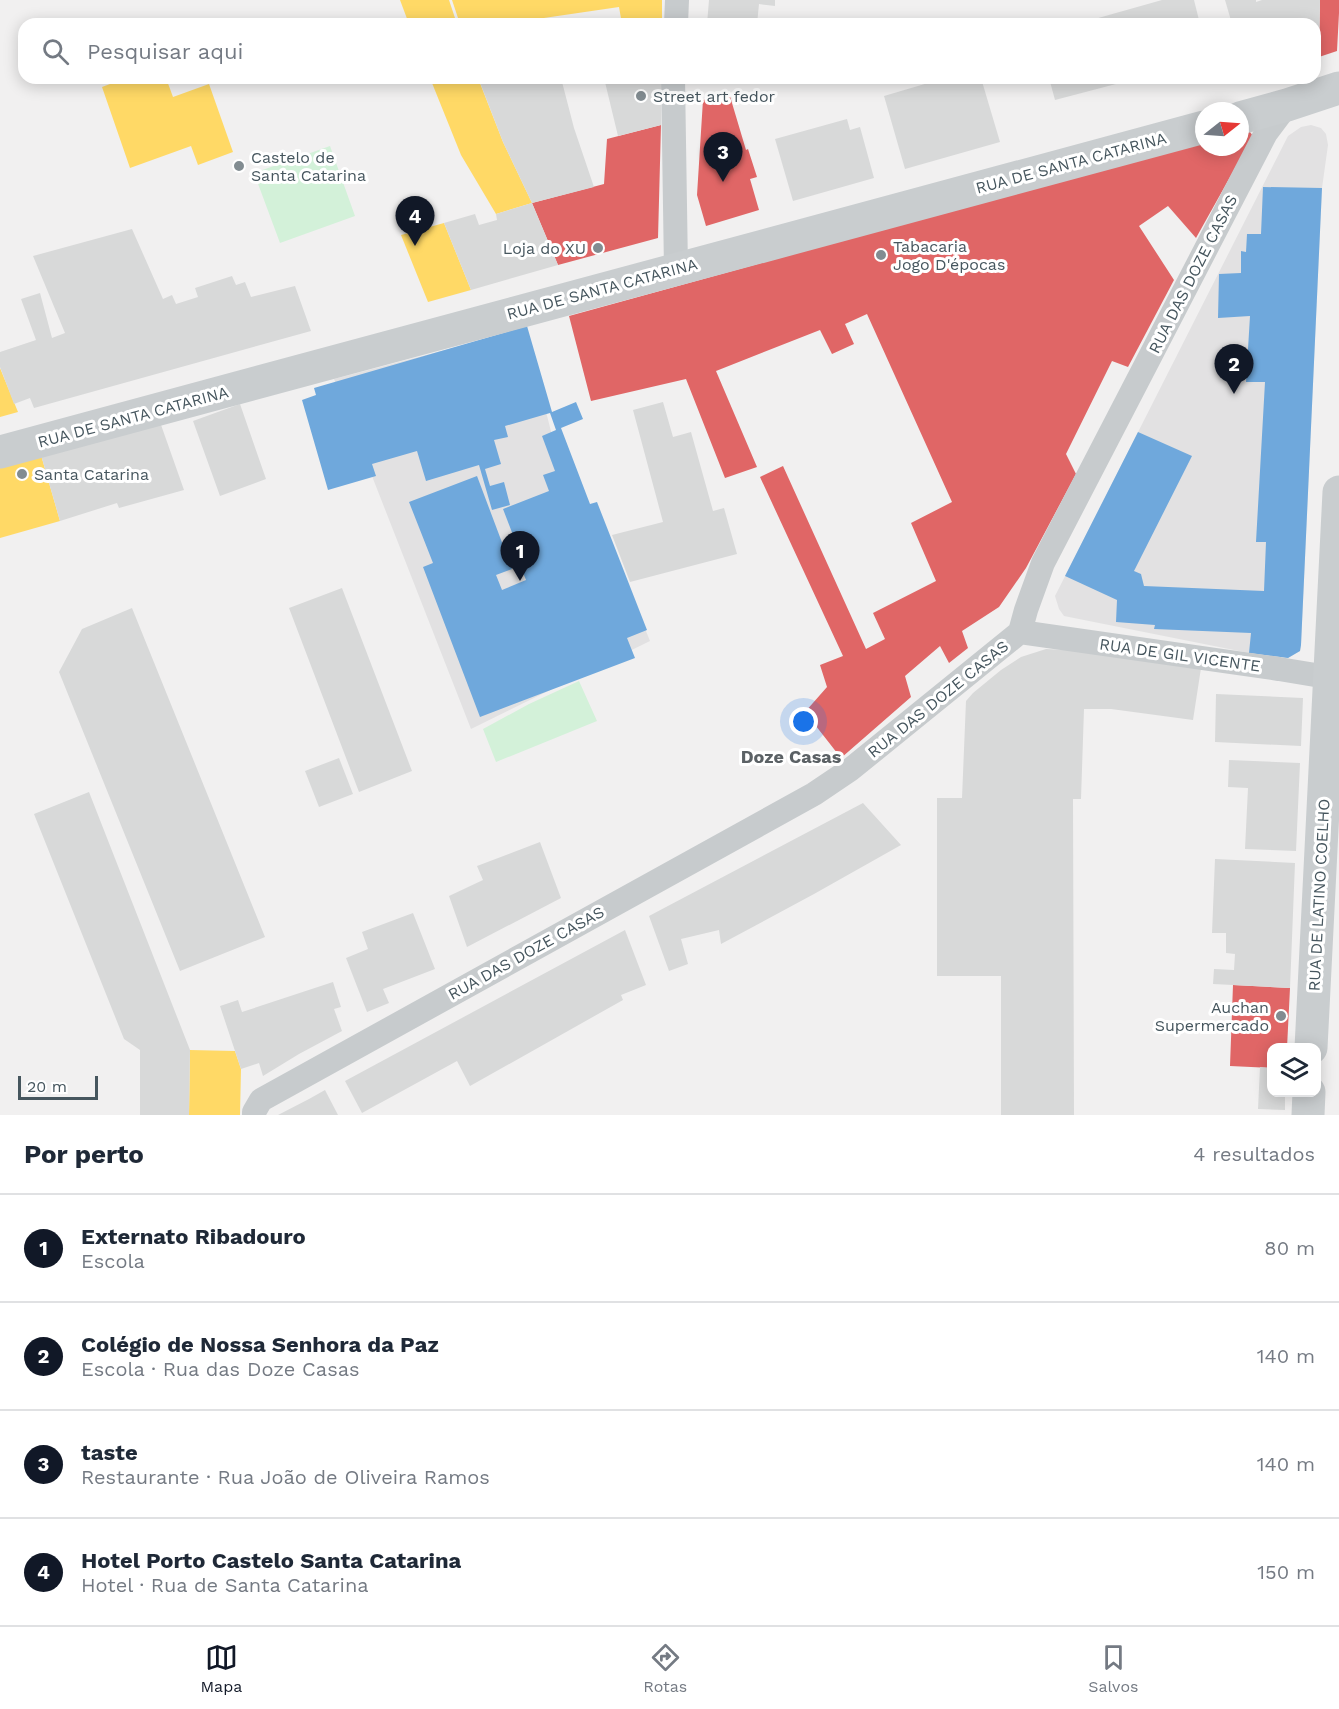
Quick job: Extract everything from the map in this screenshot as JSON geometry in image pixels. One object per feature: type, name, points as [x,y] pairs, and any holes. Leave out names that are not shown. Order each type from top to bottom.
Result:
[{"type":"main road","points":[[1249,116],[1339,88]]},
{"type":"main road","name":"RUA DE SANTA CATARINA","points":[[0,453],[1195,129]]},
{"type":"main road","name":"RUA DE LATINO COELHO","points":[[1311,1043],[1335,679],[1339,492]]},
{"type":"main road","points":[[1308,1115],[1309,1097]]},
{"type":"street","points":[[676,18],[677,0]]},
{"type":"street","points":[[673,84],[676,269]]},
{"type":"street","name":"RUA DAS DOZE CASAS","points":[[254,1115],[261,1100],[814,794],[851,769],[1020,632],[1043,563],[1266,133],[1287,105]]},
{"type":"street","name":"RUA DE GIL VICENTE","points":[[1020,632],[1335,679]]},
{"type":"shaded area","points":[[1311,125],[1321,128],[1326,134],[1328,145],[1322,188],[1300,651],[1288,658],[1249,653],[1064,616],[1055,596],[1288,136],[1301,127]]},
{"type":"shaded area","points":[[525,329],[574,522],[599,515],[650,641],[471,729],[334,379]]},
{"type":"green space","points":[[330,146],[355,216],[280,243],[254,173]]},
{"type":"green space","points":[[579,681],[597,721],[496,762],[483,729]]},
{"type":"building: Moradias","points":[[400,0],[449,0],[455,18],[407,18]]},
{"type":"building: Moradias","points":[[452,0],[662,0],[662,18],[621,18],[619,7],[544,18],[458,18]]},
{"type":"building: Moradias","points":[[110,84],[168,84],[173,97],[209,84],[233,152],[198,165],[191,146],[130,168],[102,87]]},
{"type":"building: Moradias","points":[[432,84],[480,84],[503,142],[532,203],[496,214],[461,155]]},
{"type":"building: Moradias","points":[[444,223],[471,290],[428,302],[401,235]]},
{"type":"building: Moradias","points":[[0,368],[18,412],[0,417]]},
{"type":"building: Moradias","points":[[41,455],[60,521],[0,538],[0,467]]},
{"type":"building: Moradias","points":[[190,1050],[235,1051],[241,1069],[240,1115],[189,1115]]},
{"type":"building: Comércio","points":[[1320,0],[1339,0],[1337,51],[1321,56],[1321,18]]},
{"type":"building: Comércio","points":[[729,93],[746,150],[748,149],[757,177],[750,179],[759,210],[706,226],[697,195],[703,100]]},
{"type":"building: Comércio","points":[[661,125],[658,238],[558,265],[532,203],[604,184],[607,139]]},
{"type":"building: Comércio","points":[[1249,131],[1253,136],[1249,143]]},
{"type":"building: Comércio","points":[[1195,143],[1195,156],[1242,156],[1196,238],[1168,206],[1139,226],[1174,280],[1128,367],[1112,361],[1066,454],[1076,474],[1026,568],[999,607],[962,631],[968,648],[949,663],[940,646],[905,676],[911,697],[841,758],[805,712],[827,687],[820,665],[843,656],[760,477],[783,466],[866,649],[885,639],[873,613],[936,581],[911,523],[952,502],[867,314],[845,324],[854,344],[832,354],[820,330],[716,371],[757,467],[725,478],[686,379],[591,401],[569,316]]},
{"type":"building: Comércio","points":[[1233,985],[1290,988],[1287,1043],[1267,1043],[1267,1068],[1230,1066]]},
{"type":"building: Escolas","points":[[1263,187],[1322,188],[1301,645],[1300,651],[1288,658],[1249,653],[1251,633],[1154,629],[1155,625],[1116,622],[1117,600],[1065,576],[1138,432],[1192,456],[1134,571],[1141,574],[1144,586],[1264,591],[1266,542],[1256,542],[1265,382],[1246,382],[1250,316],[1218,318],[1219,274],[1241,273],[1241,251],[1246,252],[1247,234],[1261,234]]},
{"type":"building: Escolas","points":[[527,326],[552,412],[576,402],[583,419],[561,428],[590,504],[597,502],[647,630],[627,638],[635,658],[480,717],[423,567],[433,563],[409,502],[477,476],[512,569],[496,575],[502,590],[526,580],[522,570],[526,569],[503,509],[549,491],[543,475],[555,471],[542,436],[556,430],[550,413],[505,426],[508,437],[494,440],[501,464],[485,469],[490,486],[504,482],[510,505],[492,510],[479,465],[426,481],[417,451],[372,464],[376,476],[328,490],[302,400],[316,395],[314,388]]},
{"type":"building: Outros","points":[[709,0],[775,0],[775,6],[759,4],[758,18],[708,18]]},
{"type":"building: Outros","points":[[1162,0],[1194,0],[1198,18],[1098,18]]},
{"type":"building: Outros","points":[[1225,0],[1256,0],[1256,2],[1262,0],[1320,0],[1320,18],[1230,18]]},
{"type":"building: Outros","points":[[481,84],[563,84],[574,128],[594,187],[532,203],[503,142]]},
{"type":"building: Outros","points":[[605,84],[661,84],[661,125],[618,136]]},
{"type":"building: Outros","points":[[925,84],[983,84],[1000,142],[905,169],[884,96]]},
{"type":"building: Outros","points":[[1051,84],[1116,84],[1055,100]]},
{"type":"building: Outros","points":[[847,119],[850,130],[860,127],[874,178],[793,201],[775,139]]},
{"type":"building: Outros","points":[[532,203],[558,265],[471,290],[444,223],[475,214],[479,225],[497,220],[496,214]]},
{"type":"building: Outros","points":[[132,229],[163,299],[172,295],[176,304],[198,297],[195,288],[232,276],[236,285],[245,282],[251,297],[295,286],[311,331],[34,408],[30,398],[14,404],[0,367],[0,352],[36,340],[21,299],[40,293],[52,338],[65,333],[33,256]]},
{"type":"building: Outros","points":[[663,402],[673,437],[691,432],[713,511],[724,508],[737,554],[630,582],[612,535],[663,522],[633,410]]},
{"type":"building: Outros","points":[[240,404],[266,479],[220,496],[193,421]]},
{"type":"building: Outros","points":[[160,422],[184,490],[119,508],[117,503],[60,521],[41,455]]},
{"type":"building: Outros","points":[[342,588],[412,771],[359,792],[289,608]]},
{"type":"building: Outros","points":[[132,608],[265,937],[180,971],[59,672],[82,629]]},
{"type":"building: Outros","points":[[1046,649],[1087,651],[1201,668],[1193,720],[1111,709],[1084,709],[1081,799],[1073,799],[1074,1115],[1001,1115],[1001,976],[937,976],[937,798],[962,798],[966,701],[1001,670],[1021,657]]},
{"type":"building: Outros","points":[[1216,694],[1303,698],[1301,746],[1215,742]]},
{"type":"building: Outros","points":[[339,758],[353,794],[319,807],[305,771]]},
{"type":"building: Outros","points":[[1229,760],[1300,763],[1296,851],[1245,849],[1248,788],[1228,787]]},
{"type":"building: Outros","points":[[89,792],[190,1050],[189,1115],[140,1115],[140,1050],[124,1039],[34,814]]},
{"type":"building: Outros","points":[[863,803],[901,845],[721,944],[719,930],[681,939],[688,964],[669,971],[649,916]]},
{"type":"building: Outros","points":[[540,842],[561,898],[467,947],[449,896],[483,880],[477,866]]},
{"type":"building: Outros","points":[[1215,859],[1295,863],[1290,988],[1213,984],[1214,969],[1234,970],[1235,954],[1226,953],[1226,933],[1212,933]]},
{"type":"building: Outros","points":[[413,913],[435,969],[383,989],[389,1003],[367,1012],[346,958],[368,949],[362,932]]},
{"type":"building: Outros","points":[[625,930],[646,985],[621,995],[623,1000],[470,1086],[457,1061],[362,1113],[345,1081]]},
{"type":"building: Outros","points":[[333,982],[341,1007],[334,1009],[342,1031],[263,1076],[259,1063],[241,1069],[220,1006],[238,1000],[242,1012]]},
{"type":"building: Outros","points":[[1260,1067],[1267,1068],[1267,1097],[1285,1097],[1285,1110],[1258,1109]]},
{"type":"building: Outros","points":[[325,1090],[338,1115],[278,1115],[309,1099]]},
{"type":"place","name":"Street art fedor","points":[[641,96]]},
{"type":"place","name":"Castelo de Santa Catarina","points":[[239,166]]},
{"type":"place","name":"taste","points":[[723,182]]},
{"type":"place","name":"Hotel Porto Castelo Santa Catarina","points":[[415,246]]},
{"type":"place","name":"Loja do XU","points":[[598,248]]},
{"type":"place","name":"Tabacaria Jogo D'épocas","points":[[881,255]]},
{"type":"place","name":"Colégio de Nossa Senhora da Paz","points":[[1234,394]]},
{"type":"place","name":"Santa Catarina","points":[[22,474]]},
{"type":"place","name":"Externato Ribadouro","points":[[520,581]]},
{"type":"place","name":"Auchan Supermercado","points":[[1281,1016]]},
{"type":"district","name":"Doze Casas","points":[[791,756]]}]
